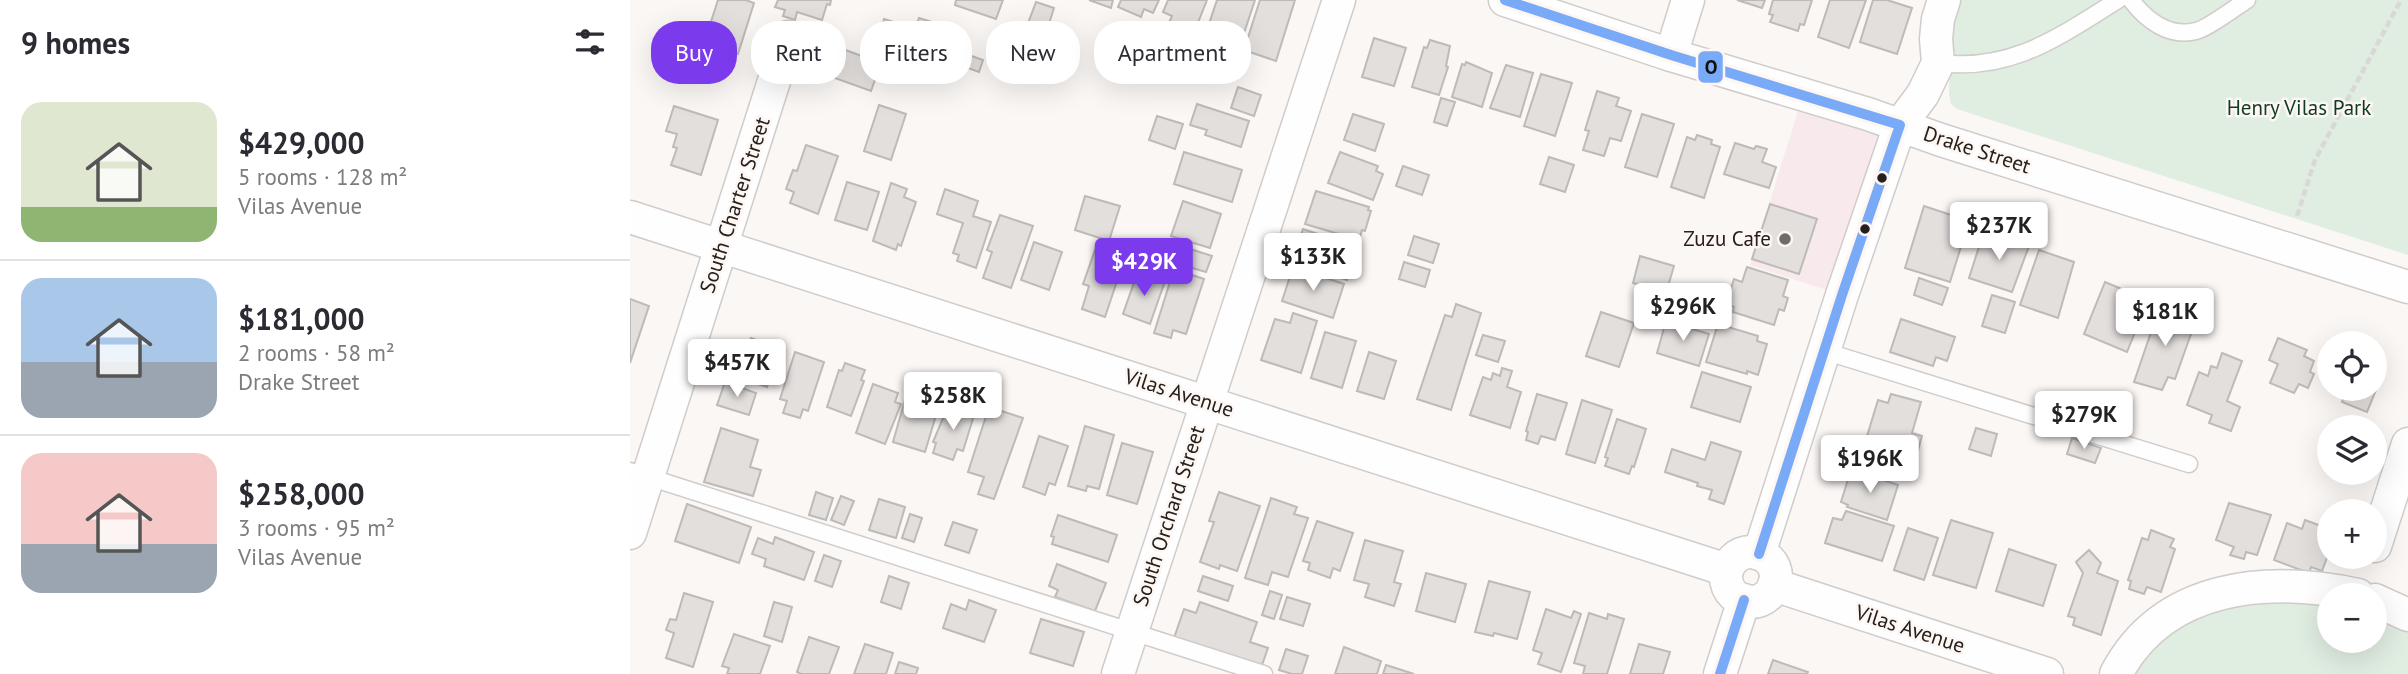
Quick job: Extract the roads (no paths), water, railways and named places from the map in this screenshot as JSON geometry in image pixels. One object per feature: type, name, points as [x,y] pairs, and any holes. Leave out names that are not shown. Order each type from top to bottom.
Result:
[{"type":"street","name":"South Orchard Street","points":[[1118,674],[1339,0]]},
{"type":"street","name":"Drake Street","points":[[1505,0],[1671,55],[2408,287]]},
{"type":"street","points":[[1671,55],[1688,0]]},
{"type":"street","points":[[1759,554],[1900,125],[1923,94],[1938,63],[1936,39],[1944,0]]},
{"type":"street","name":"South Charter Street","points":[[630,533],[639,474],[723,247],[773,84]]},
{"type":"street","name":"Vilas Avenue","points":[[630,217],[1727,570]]},
{"type":"street","points":[[2387,509],[2408,444]]},
{"type":"street","points":[[1752,552],[1759,554],[1771,563],[1774,585],[1770,592],[1759,600],[1744,600],[1731,592],[1727,585],[1727,570],[1736,556],[1752,552]]},
{"type":"street","name":"Vilas Avenue","points":[[1774,585],[2046,674]]},
{"type":"street","points":[[2116,674],[2129,653],[2151,629],[2183,608],[2215,594],[2272,585],[2317,588]]},
{"type":"street","points":[[1720,674],[1744,600]]},
{"type":"street","points":[[2387,605],[2408,615]]},
{"type":"lane","points":[[1938,63],[1983,65],[2021,55],[2118,0]]},
{"type":"lane","points":[[2131,0],[2141,13],[2167,30],[2196,32],[2247,0]]},
{"type":"lane","points":[[1824,351],[2189,464]]},
{"type":"lane","points":[[639,474],[1264,674]]},
{"type":"place","name":"Zuzu Cafe","points":[[1785,239]]},
{"type":"park label","name":"Henry Vilas Park","points":[[2299,108]]}]
